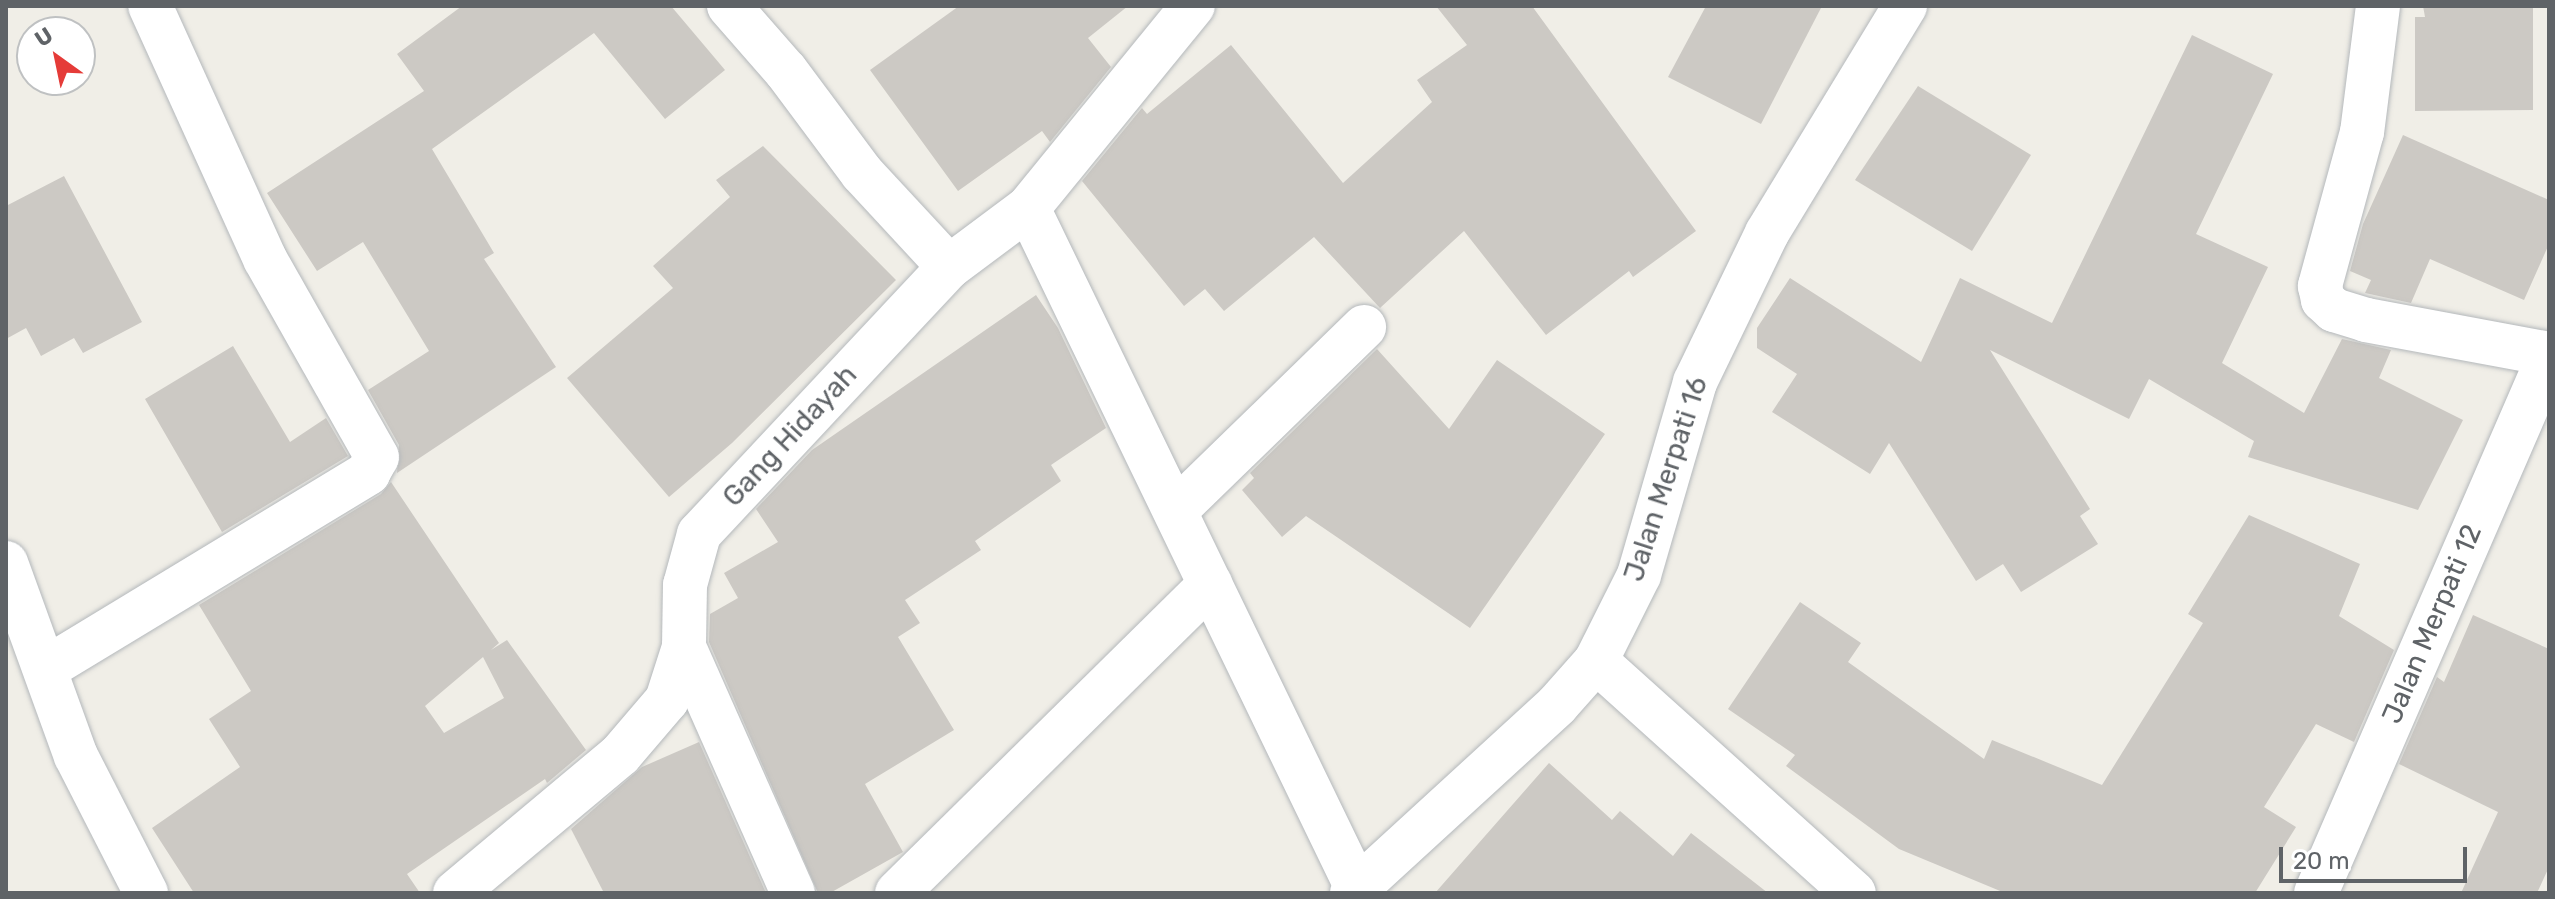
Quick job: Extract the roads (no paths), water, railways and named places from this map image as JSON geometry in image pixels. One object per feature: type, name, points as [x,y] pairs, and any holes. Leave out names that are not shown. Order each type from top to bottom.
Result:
[{"type":"street","points":[[45,669],[368,473],[377,457],[265,259],[150,6]]},
{"type":"street","points":[[729,6],[786,71],[862,173],[949,267]]},
{"type":"street","name":"Gang Hidayah","points":[[455,893],[620,755],[667,700],[684,647],[685,585],[699,534],[949,267],[1028,208],[1193,6]]},
{"type":"street","name":"Jalan Merpati 16","points":[[1355,891],[1557,705],[1596,661],[1639,575],[1695,382],[1767,233],[1905,6]]},
{"type":"street","points":[[2378,6],[2362,132],[2320,286],[2323,300],[2334,310],[2366,320],[2549,355]]},
{"type":"street","points":[[1028,208],[1177,509],[1355,891]]},
{"type":"street","points":[[1177,509],[1364,327]]},
{"type":"street","name":"Jalan Merpati 12","points":[[2316,893],[2549,355]]},
{"type":"street","points":[[6,563],[76,756],[146,893]]},
{"type":"street","points":[[897,893],[1210,584]]},
{"type":"street","points":[[684,647],[793,893]]},
{"type":"street","points":[[1596,661],[1854,893]]}]
